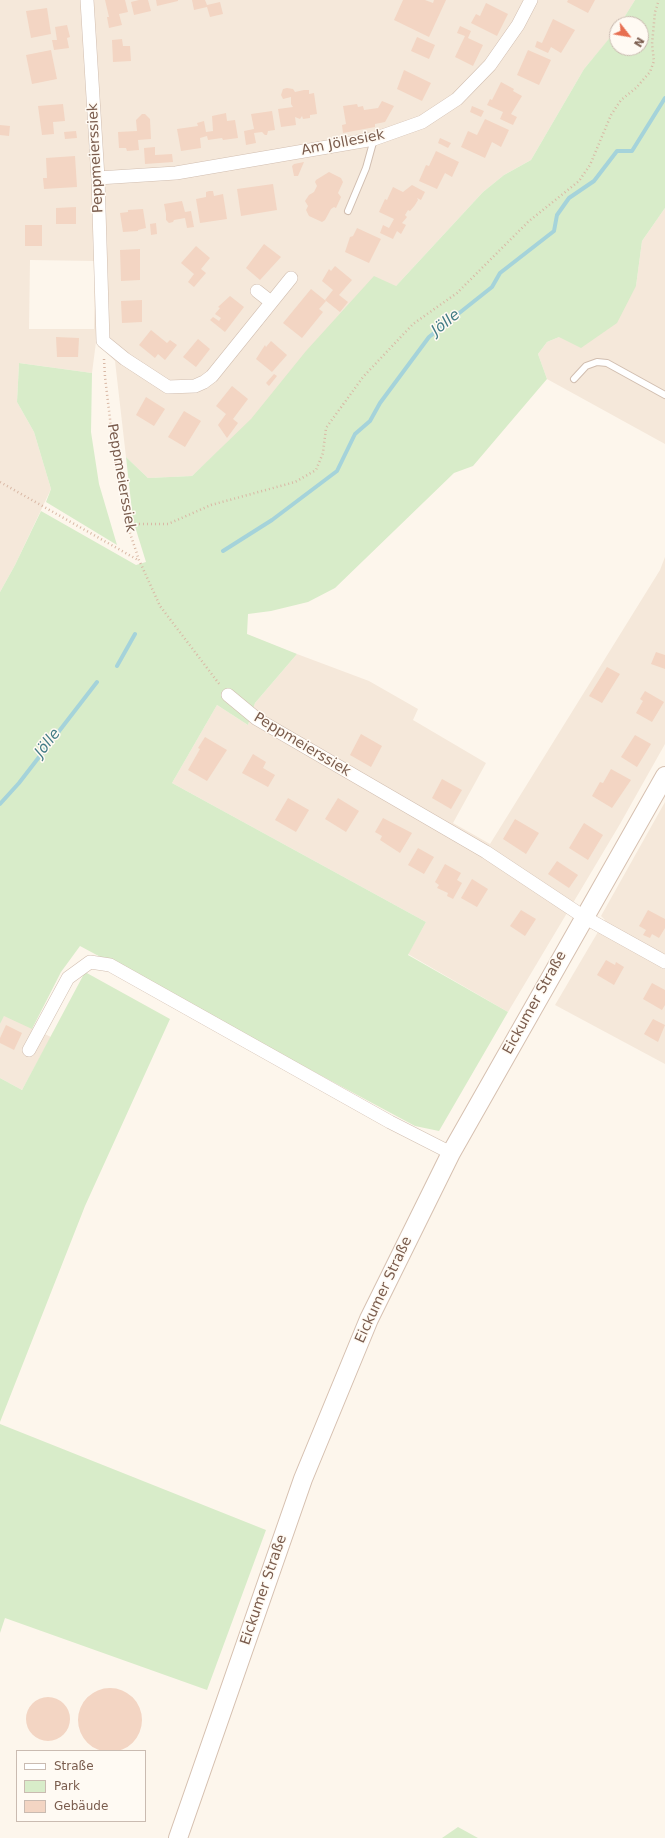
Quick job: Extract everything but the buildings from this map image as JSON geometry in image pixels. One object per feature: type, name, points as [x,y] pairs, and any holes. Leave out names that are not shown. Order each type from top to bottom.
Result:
[{"type":"main road","name":"Eickumer Straße","points":[[178,1838],[303,1479],[369,1319],[451,1153],[665,776]]},
{"type":"street","name":"Peppmeierssiek","points":[[87,0],[98,178],[103,341]]},
{"type":"street","name":"Am Jöllesiek","points":[[98,178],[176,173],[374,139],[422,122],[456,99],[490,64],[504,46],[531,0]]},
{"type":"street","points":[[103,341],[125,359],[168,387],[185,388],[195,386],[212,376],[291,278]]},
{"type":"street","points":[[257,291],[271,302]]},
{"type":"street","name":"Peppmeierssiek","points":[[228,695],[257,720],[486,852],[584,917],[665,962]]},
{"type":"street","points":[[29,1050],[68,978],[90,962],[110,965],[390,1122],[451,1153]]},
{"type":"lane","points":[[348,211],[366,168],[374,139]]},
{"type":"lane","points":[[574,379],[586,366],[597,362],[607,363],[665,395]]},
{"type":"path","points":[[127,524],[168,524],[211,505],[295,482],[316,470],[323,453],[326,428],[363,377],[413,324],[457,292],[529,221],[579,181],[590,165],[611,115],[621,100],[636,88],[650,72],[654,61],[652,44],[655,12],[659,0]]},
{"type":"path","name":"Peppmeierssiek","points":[[103,341],[105,377],[114,453],[127,524],[139,560],[160,606],[228,695]]},
{"type":"path","points":[[0,482],[139,560]]},
{"type":"shaded area","points":[[0,0],[635,0],[625,16],[609,16],[609,39],[584,69],[531,160],[504,175],[483,192],[396,286],[192,476],[148,478],[126,457],[115,361],[96,342],[92,373],[19,363],[17,402],[34,432],[51,489],[15,565],[0,592]],"holes":[[[30,260],[95,261],[94,329],[29,329]]]},
{"type":"shaded area","points":[[665,208],[665,444],[547,379],[538,354],[547,342],[559,337],[636,286],[642,241]]},
{"type":"shaded area","points":[[665,557],[665,744],[620,824],[508,1012],[408,954],[426,922],[172,783],[217,705],[248,725],[255,703],[297,654],[369,681],[418,709],[413,720],[486,763],[453,823],[490,844],[660,570]]},
{"type":"shaded area","points":[[665,802],[665,1064],[555,1005],[605,920],[601,916]]},
{"type":"shaded area","points":[[4,1015],[51,1037],[22,1090],[0,1078],[0,1024]]},
{"type":"green space","points":[[635,0],[665,0],[665,208],[642,241],[636,286],[617,323],[581,348],[559,337],[547,342],[538,354],[547,379],[473,466],[454,473],[335,588],[308,602],[271,611],[248,614],[247,634],[297,654],[255,703],[248,725],[217,705],[172,783],[426,922],[408,955],[508,1012],[439,1131],[415,1126],[80,946],[61,972],[32,1029],[4,1016],[0,1024],[0,592],[41,511],[136,565],[146,562],[133,520],[126,457],[148,478],[192,476],[251,419],[306,351],[374,276],[396,286],[483,192],[504,175],[531,160],[584,69],[609,39],[609,56],[649,56],[649,16],[625,16]]},
{"type":"green space","points":[[19,363],[92,373],[91,432],[99,484],[117,545],[46,502],[51,489],[34,432],[17,402]]},
{"type":"green space","points":[[85,972],[170,1019],[85,1206],[0,1422],[0,1078],[22,1090]]},
{"type":"green space","points":[[0,1424],[266,1530],[207,1690],[5,1618],[0,1633]]},
{"type":"green space","points":[[458,1827],[478,1838],[442,1838]]},
{"type":"waterway","name":"Jölle","points":[[223,551],[272,520],[337,471],[355,434],[370,421],[380,403],[429,337],[492,287],[500,273],[554,231],[557,215],[569,198],[594,181],[617,151],[632,151],[665,98]]},
{"type":"waterway","name":"Jölle","points":[[117,666],[135,634]]},
{"type":"waterway","name":"Jölle","points":[[0,804],[19,783],[97,682]]}]
